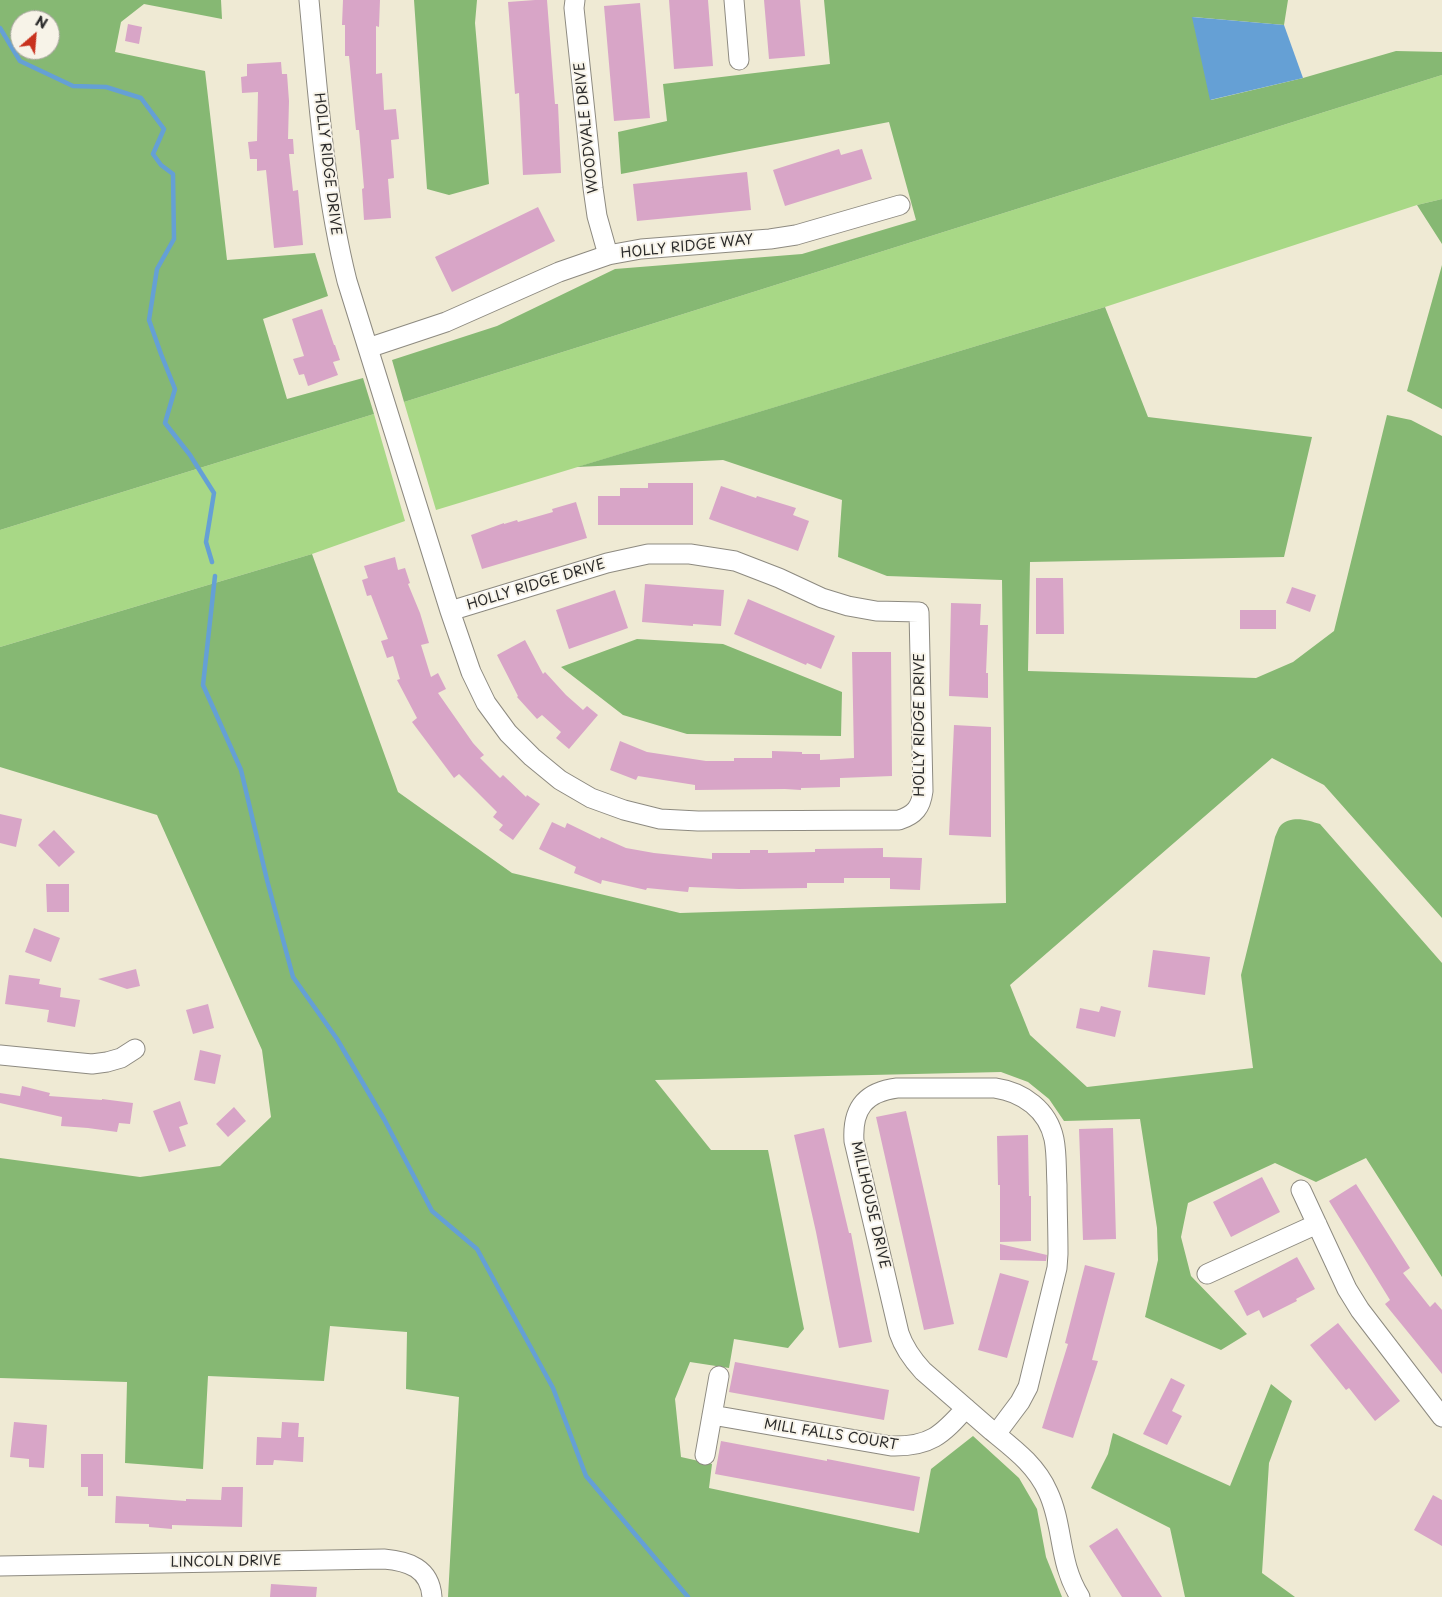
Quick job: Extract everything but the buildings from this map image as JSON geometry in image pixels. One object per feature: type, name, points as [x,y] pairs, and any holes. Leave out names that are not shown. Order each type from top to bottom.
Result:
[{"type":"street","name":"HOLLY RIDGE DRIVE","points":[[309,0],[329,196],[336,239],[347,281],[450,611],[471,672],[486,703],[508,733],[532,758],[560,780],[591,798],[624,810],[660,819],[698,821],[899,820],[908,817],[917,810],[921,801],[919,612],[876,611],[848,606],[822,598],[779,578],[735,561],[690,554],[648,554],[607,563],[450,611]]},
{"type":"street","name":"WOODVALE DRIVE","points":[[575,0],[574,8],[592,188],[596,216],[608,255]]},
{"type":"street","points":[[734,0],[739,60]]},
{"type":"street","name":"HOLLY RIDGE WAY","points":[[368,348],[446,322],[559,272],[608,255],[641,249],[770,239],[796,234],[900,205]]},
{"type":"street","points":[[0,1055],[92,1064],[121,1058],[135,1049]]},
{"type":"street","name":"MILLHOUSE DRIVE","points":[[996,1434],[1020,1402],[1028,1387],[1057,1268],[1056,1152],[1052,1129],[1035,1105],[1009,1090],[995,1088],[897,1088],[885,1090],[874,1094],[863,1103],[856,1114],[853,1126],[854,1141],[903,1346],[912,1360],[923,1371],[996,1434],[1027,1460],[1040,1476],[1049,1492],[1068,1571],[1080,1597]]},
{"type":"street","points":[[1301,1190],[1347,1289],[1442,1417]]},
{"type":"street","points":[[1207,1274],[1317,1224]]},
{"type":"street","points":[[705,1455],[719,1376]]},
{"type":"street","name":"MILL FALLS COURT","points":[[712,1415],[904,1447],[917,1445],[939,1436],[949,1428],[966,1408]]},
{"type":"street","name":"LINCOLN DRIVE","points":[[0,1566],[400,1560],[420,1570],[428,1580],[432,1597]]},
{"type":"green space","points":[[0,0],[221,0],[222,19],[144,4],[121,22],[115,52],[205,71],[227,260],[315,253],[328,296],[263,319],[287,399],[363,378],[374,414],[0,530]]},
{"type":"green space","points":[[414,0],[477,0],[475,23],[489,184],[449,195],[427,189]]},
{"type":"green space","points":[[824,0],[1288,0],[1284,25],[1193,17],[1211,100],[1303,78],[1396,51],[1442,52],[1442,75],[404,402],[392,360],[497,326],[615,269],[802,254],[916,220],[889,122],[621,174],[618,132],[667,121],[663,84],[830,64]]},
{"type":"green space","points":[[1442,75],[1442,199],[1417,205],[1105,307],[436,510],[404,402]]},
{"type":"green space","points":[[1442,199],[1442,244],[1417,205]]},
{"type":"green space","points":[[1442,265],[1442,409],[1407,391]]},
{"type":"green space","points":[[1105,307],[1148,417],[1312,437],[1284,557],[1030,562],[1028,671],[1256,678],[1293,662],[1334,631],[1387,415],[1411,420],[1442,436],[1442,918],[1324,785],[1272,758],[1010,985],[1030,1035],[1087,1087],[1253,1068],[1241,975],[1275,837],[1281,825],[1290,820],[1305,820],[1320,824],[1442,963],[1442,1277],[1366,1158],[1316,1182],[1275,1163],[1188,1203],[1181,1237],[1191,1276],[1247,1334],[1221,1350],[1145,1317],[1158,1260],[1157,1228],[1140,1119],[1064,1121],[1049,1099],[1028,1082],[1001,1072],[655,1080],[711,1150],[768,1150],[804,1329],[788,1348],[734,1339],[729,1368],[690,1362],[675,1399],[681,1457],[712,1464],[709,1488],[919,1533],[931,1469],[973,1436],[1019,1478],[1037,1509],[1046,1557],[1062,1597],[448,1597],[459,1397],[406,1389],[407,1332],[330,1326],[324,1381],[208,1376],[203,1469],[125,1463],[127,1382],[0,1378],[0,1158],[140,1177],[220,1166],[271,1117],[262,1050],[157,815],[0,767],[0,647],[312,554],[398,792],[512,873],[680,913],[1006,903],[1002,580],[887,576],[838,557],[842,500],[723,460],[577,467]]},
{"type":"green space","points":[[374,414],[405,521],[312,554],[0,647],[0,530]]},
{"type":"green space","points":[[637,639],[723,644],[842,692],[841,736],[687,734],[623,715],[561,667]]},
{"type":"green space","points":[[1271,1384],[1292,1401],[1269,1463],[1262,1573],[1295,1597],[1185,1597],[1170,1528],[1091,1488],[1108,1454],[1113,1433],[1230,1486]]},
{"type":"water","points":[[1192,17],[1284,25],[1303,78],[1210,100]]},
{"type":"waterway","points":[[0,28],[20,61],[73,86],[106,87],[141,98],[164,129],[153,154],[161,165],[173,174],[174,239],[157,269],[149,320],[175,389],[165,423],[190,455],[214,493],[206,542],[212,562]]},
{"type":"waterway","points":[[215,576],[203,685],[241,770],[267,880],[293,977],[337,1039],[384,1119],[432,1211],[477,1249],[553,1388],[586,1476],[688,1597]]}]
